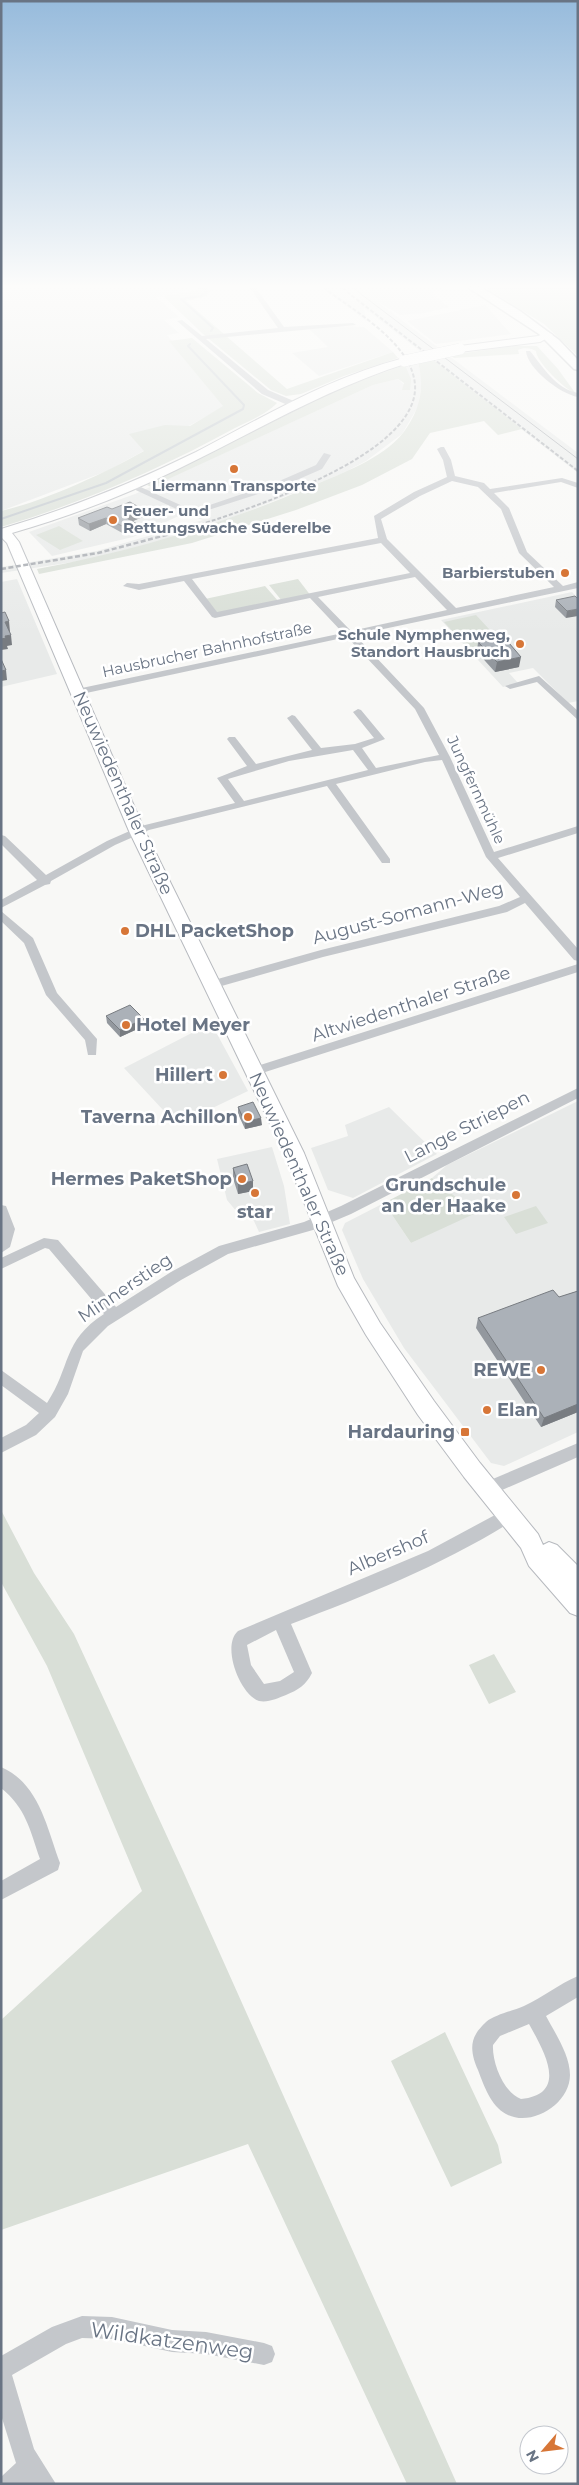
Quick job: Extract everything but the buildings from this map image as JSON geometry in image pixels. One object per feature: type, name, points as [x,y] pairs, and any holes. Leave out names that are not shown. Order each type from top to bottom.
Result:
[{"type":"street","points":[[3,533],[62,513],[131,486],[196,456],[293,404]]},
{"type":"street","points":[[441,449],[447,460],[451,478]]},
{"type":"street","points":[[131,486],[186,510],[199,511],[280,484],[319,467],[323,464],[327,455]]},
{"type":"street","points":[[454,612],[383,540],[377,518],[417,494],[451,478],[481,485],[489,492],[504,508],[523,553],[561,589]]},
{"type":"street","points":[[489,492],[562,480],[578,486]]},
{"type":"street","name":"Neuwiedenthaler Straße","points":[[3,533],[13,542],[137,831],[294,1153],[345,1280],[373,1329],[426,1408],[508,1516],[530,1541],[537,1558],[578,1604]]},
{"type":"street","points":[[127,586],[139,587],[383,540]]},
{"type":"street","points":[[186,578],[216,615],[416,574]]},
{"type":"street","name":"Hausbrucher Bahnhofstraße","points":[[77,692],[578,585]]},
{"type":"street","name":"Jungfernmühle","points":[[313,596],[419,708],[445,757],[491,857],[578,957]]},
{"type":"street","points":[[510,686],[539,679],[578,717]]},
{"type":"street","points":[[241,804],[222,778],[253,767],[318,751],[356,747],[380,739],[358,712]]},
{"type":"street","points":[[292,718],[318,751]]},
{"type":"street","points":[[232,739],[253,767]]},
{"type":"street","points":[[356,747],[374,772]]},
{"type":"street","points":[[1,906],[46,882],[111,843],[137,831],[374,772],[445,757]]},
{"type":"street","points":[[330,783],[386,861]]},
{"type":"street","points":[[491,857],[578,829]]},
{"type":"street","points":[[1,838],[46,882]]},
{"type":"street","name":"August-Somann-Weg","points":[[211,985],[331,951],[503,909],[526,898]]},
{"type":"street","points":[[1,914],[29,941],[52,995],[91,1039],[92,1052]]},
{"type":"street","name":"Altwiedenthaler Straße","points":[[254,1071],[578,968]]},
{"type":"street","name":"Lange Striepen","points":[[320,1221],[370,1198],[578,1092]]},
{"type":"street","points":[[1,1210],[9,1228],[7,1240],[1,1248]]},
{"type":"street","name":"Minnerstieg","points":[[1,1446],[31,1430],[50,1412],[61,1394],[80,1344],[92,1330],[114,1314],[176,1276],[224,1250],[320,1221]]},
{"type":"street","points":[[1,1264],[44,1243],[53,1244],[58,1247],[114,1314]]},
{"type":"street","points":[[1,1376],[30,1400],[50,1412]]},
{"type":"street","points":[[487,1489],[578,1450]]},
{"type":"street","name":"Albershof","points":[[281,1621],[303,1673],[301,1678],[294,1682],[267,1693],[261,1693],[252,1684],[237,1652],[237,1645],[244,1636],[458,1545],[508,1516]]},
{"type":"street","name":"Neuwiedenthaler Straße","points":[[530,1541],[548,1551],[578,1582]]},
{"type":"street","points":[[1,1776],[22,1793],[26,1799],[51,1863],[1,1891]]},
{"type":"street","points":[[533,2012],[554,2056],[560,2073],[560,2083],[555,2091],[540,2103],[516,2108],[508,2104],[488,2071],[481,2048],[487,2034],[493,2029],[533,2012],[578,1986]]},
{"type":"street","name":"Wildkatzenweg","points":[[1,2369],[60,2335],[82,2327],[112,2328],[172,2341],[206,2343],[264,2354]]},
{"type":"street","points":[[1,2375],[20,2443],[30,2465],[44,2484]]},
{"type":"street","points":[[10,2484],[30,2465]]},
{"type":"shaded area","points":[[1,404],[227,405],[107,471],[1,511]]},
{"type":"shaded area","points":[[221,404],[276,404],[258,417],[150,471],[91,496],[1,527],[1,511],[74,486],[144,451],[129,434],[165,425],[190,426],[223,406]]},
{"type":"shaded area","points":[[308,404],[332,404],[151,487],[147,485]]},
{"type":"shaded area","points":[[332,404],[419,404],[402,434],[366,461],[341,474],[231,518],[139,548],[80,561],[1,573],[1,567],[97,551],[203,520],[183,514],[133,537],[52,556],[29,532],[135,494]]},
{"type":"shaded area","points":[[418,404],[490,404],[522,429],[498,435],[484,421],[430,433],[412,459],[362,485],[296,510],[192,543],[39,574],[37,569],[143,545],[211,524],[279,500],[336,476],[373,458],[394,442],[403,433]]},
{"type":"shaded area","points":[[488,404],[513,404],[578,453],[578,473]]},
{"type":"shaded area","points":[[59,526],[83,541],[60,550],[36,535]]},
{"type":"shaded area","points":[[17,579],[57,674],[1,687],[1,582]]},
{"type":"shaded area","points":[[298,579],[311,596],[282,601],[269,585]]},
{"type":"shaded area","points":[[265,586],[279,602],[216,614],[205,599]]},
{"type":"shaded area","name":"Schule Nymphenweg, Standort Hausbruch","points":[[572,592],[578,598],[578,701],[568,703],[533,668],[509,673],[518,683],[503,687],[441,620]]},
{"type":"shaded area","points":[[476,615],[489,629],[484,630],[499,646],[472,652],[444,622]]},
{"type":"shaded area","points":[[211,1023],[248,1091],[177,1125],[124,1068]]},
{"type":"shaded area","points":[[578,1101],[578,1432],[504,1466],[491,1463],[404,1348],[363,1279],[342,1230],[345,1223],[384,1203],[411,1243],[475,1212],[432,1178],[447,1165]]},
{"type":"shaded area","points":[[389,1107],[437,1154],[353,1198],[328,1190],[311,1148],[348,1136],[345,1125]]},
{"type":"shaded area","name":"star","points":[[272,1147],[284,1186],[290,1224],[259,1232],[254,1221],[237,1212],[227,1200],[217,1159]]},
{"type":"shaded area","points":[[432,1178],[476,1213],[411,1243],[384,1203]]},
{"type":"shaded area","points":[[536,1206],[548,1223],[516,1234],[504,1217]]},
{"type":"shaded area","points":[[1,1510],[34,1573],[74,1634],[183,1871],[457,2484],[407,2484],[248,2144],[1,2230],[1,2020],[142,1891],[47,1666],[1,1582]]},
{"type":"shaded area","points":[[494,1654],[516,1692],[489,1704],[469,1665]]},
{"type":"shaded area","points":[[445,2032],[498,2145],[502,2163],[451,2187],[391,2061]]},
{"type":"waterway","points":[[1,519],[106,483],[243,409],[243,404]]},
{"type":"tram line","points":[[506,404],[578,459]]},
{"type":"railway","points":[[166,535],[274,499],[318,480],[358,458],[391,433],[411,404]]},
{"type":"railway","points":[[492,404],[578,471]]},
{"type":"railway","points":[[1,569],[98,553],[170,534]]},
{"type":"place","name":"Liermann Transporte","points":[[234,469]]},
{"type":"place","name":"Feuer- und Rettungswache Süderelbe","points":[[113,520]]},
{"type":"place","name":"Barbierstuben","points":[[565,573]]},
{"type":"place","name":"Schule Nymphenweg, Standort Hausbruch","points":[[520,644]]},
{"type":"place","name":"DHL PacketShop","points":[[125,931]]},
{"type":"place","name":"Hotel Meyer","points":[[126,1025]]},
{"type":"place","name":"Hillert","points":[[223,1075]]},
{"type":"place","name":"Taverna Achillon","points":[[248,1117]]},
{"type":"place","name":"Hermes PaketShop","points":[[242,1179]]},
{"type":"place","name":"star","points":[[255,1193]]},
{"type":"place","name":"Grundschule an der Haake","points":[[516,1195]]},
{"type":"place","name":"REWE","points":[[541,1370]]},
{"type":"place","name":"Elan","points":[[487,1410]]},
{"type":"place","name":"Hardauring","points":[[465,1432]]}]
